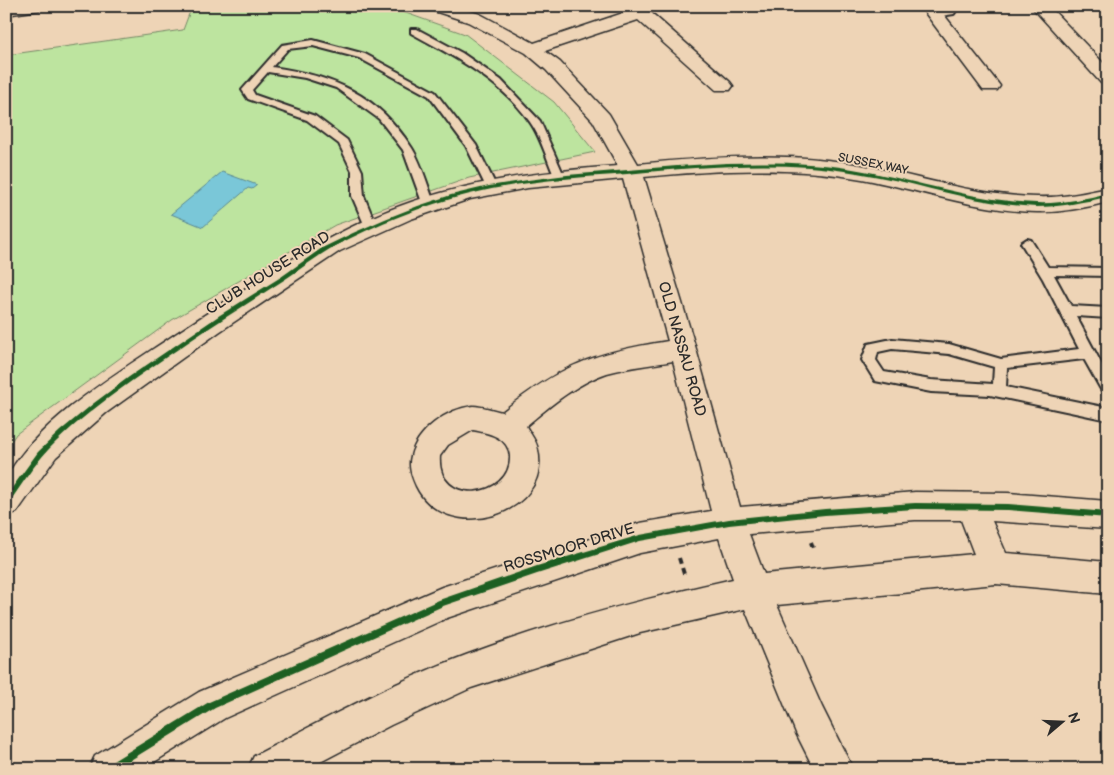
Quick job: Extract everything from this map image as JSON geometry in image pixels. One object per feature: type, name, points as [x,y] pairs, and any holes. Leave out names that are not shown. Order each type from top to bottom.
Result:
[{"type":"street","points":[[6,10],[33,6]]},
{"type":"street","name":"OLD NASSAU ROAD","points":[[437,6],[474,18],[532,49],[573,85],[602,118],[630,171],[683,349],[729,522],[754,592],[809,720],[834,769]]},
{"type":"street","points":[[1039,6],[1108,79]]},
{"type":"street","points":[[931,10],[990,86]]},
{"type":"street","points":[[532,49],[625,12],[723,86]]},
{"type":"street","name":"SUSSEX WAY","points":[[630,171],[700,165],[769,164],[830,168],[888,178],[965,196],[1022,205],[1069,205],[1108,195]]},
{"type":"street","name":"CLUB HOUSE ROAD","points":[[6,502],[44,450],[96,403],[206,327],[337,243],[429,205],[470,192],[560,178],[630,171]]},
{"type":"street","points":[[506,426],[545,394],[586,370],[631,358],[683,349]]},
{"type":"street","points":[[972,506],[996,568]]},
{"type":"street","name":"ROSSMOOR DRIVE","points":[[108,769],[212,705],[442,603],[537,570],[640,538],[729,522],[897,507],[972,506],[1108,515]]},
{"type":"street","points":[[267,769],[378,712],[467,672],[640,616],[754,592],[996,568],[1108,578]]},
{"type":"lane","points":[[931,10],[951,12],[955,6]]},
{"type":"lane","points":[[414,31],[460,55],[498,82],[535,121],[560,178]]},
{"type":"lane","points":[[371,228],[358,196],[357,170],[343,142],[311,118],[251,97],[247,90],[285,47],[314,43],[362,56],[432,94],[470,145],[492,188]]},
{"type":"lane","points":[[266,69],[307,75],[339,86],[383,117],[408,150],[429,205]]},
{"type":"lane","points":[[1027,243],[1047,271],[1087,353],[1104,375],[1108,389]]},
{"type":"lane","points":[[1047,271],[1108,272]]},
{"type":"lane","points":[[1066,311],[1108,313]]},
{"type":"lane","points":[[1087,353],[1001,364],[949,349],[892,344],[873,348],[869,360],[880,377],[931,386],[999,391],[1108,414]]},
{"type":"lane","points":[[999,391],[1001,364]]},
{"type":"path","points":[[676,550],[684,574]]},
{"type":"green space","points":[[192,6],[386,6],[465,34],[554,102],[595,152],[469,178],[335,225],[172,320],[16,434],[6,449],[6,55],[183,30]]},
{"type":"water","points":[[222,172],[257,185],[252,189],[248,188],[203,227],[171,214]]},
{"type":"cycle path","points":[[6,502],[46,448],[96,404],[149,366],[317,254],[370,227],[453,196],[509,184],[548,179],[677,167],[752,164],[802,165],[862,172],[1002,202],[1037,205],[1073,203],[1108,195]]},
{"type":"cycle path","points":[[108,769],[212,705],[442,603],[537,570],[640,538],[729,522],[825,512],[915,506],[1008,507],[1108,515]]}]
